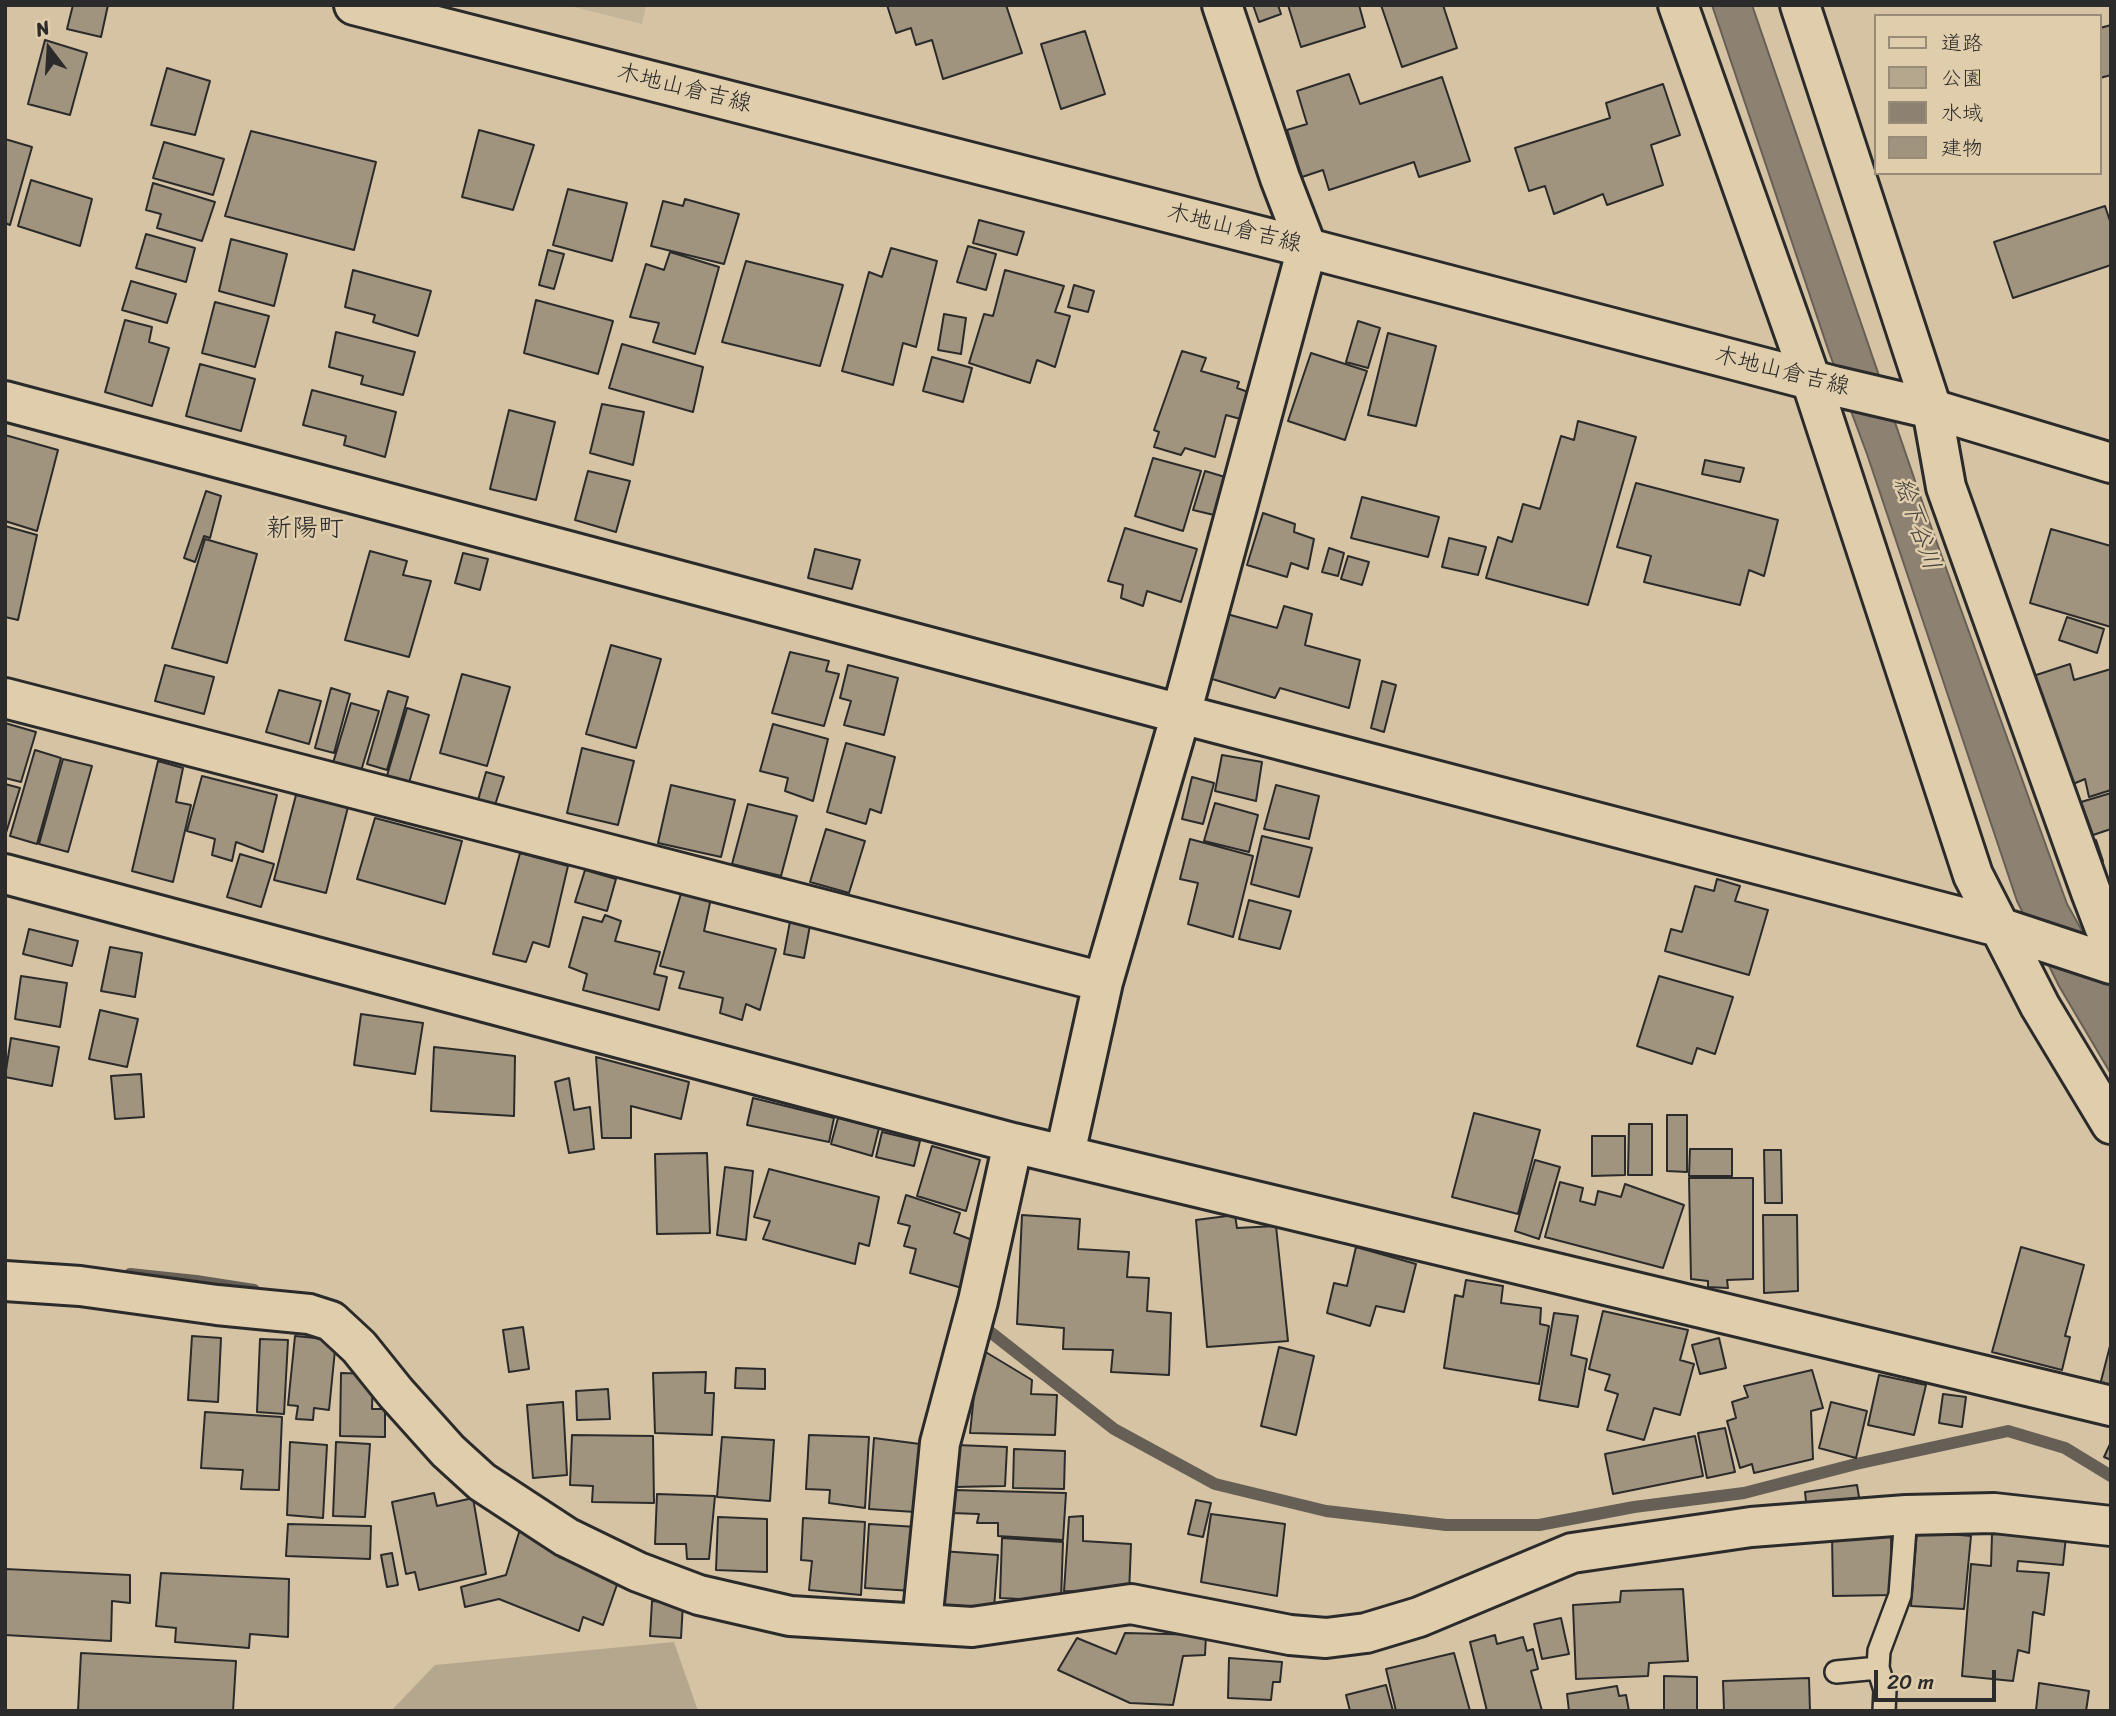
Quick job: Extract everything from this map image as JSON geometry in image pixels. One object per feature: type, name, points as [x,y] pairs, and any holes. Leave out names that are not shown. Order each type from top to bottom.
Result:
[{"type":"street","name":"木地山倉吉線","points":[[354,5],[1932,409],[2111,463]]},
{"type":"street","points":[[1065,1154],[1103,982],[1181,714],[1307,248],[1280,178],[1223,5]]},
{"type":"street","points":[[1678,5],[1822,383],[1973,876],[2040,1006],[2111,1124]]},
{"type":"street","points":[[1800,5],[1932,409],[1947,487],[2091,892],[2104,926],[2111,936]]},
{"type":"street","points":[[5,401],[1181,714],[1999,927],[2111,964]]},
{"type":"street","points":[[5,698],[1103,982]]},
{"type":"street","points":[[5,874],[1013,1143],[2111,1406]]},
{"type":"street","points":[[922,1623],[940,1443],[978,1301],[1013,1143]]},
{"type":"street","points":[[5,1281],[80,1286],[217,1305],[309,1314],[331,1321],[359,1347],[448,1451],[482,1482],[566,1537],[638,1572],[699,1595],[790,1616],[972,1627],[1131,1604],[1290,1635],[1326,1638],[1366,1633],[1419,1617],[1572,1553],[1751,1527],[1906,1515],[1994,1513],[2111,1526]]},
{"type":"lane","points":[[1884,1711],[1885,1690],[1878,1668],[1879,1651],[1900,1595],[1906,1515]]},
{"type":"lane","points":[[1836,1672],[1878,1668]]},
{"type":"shaded area","points":[[566,5],[646,5],[642,24]]},
{"type":"green space","points":[[674,1642],[698,1711],[391,1711],[435,1665]]},
{"type":"water","name":"絵下谷川","points":[[1712,5],[1752,5],[1924,507],[2067,904],[2111,982],[2111,1074],[2059,986],[2017,901]]},
{"type":"building","points":[[73,5],[108,5],[101,37],[67,29]]},
{"type":"building","points":[[887,5],[1006,5],[1022,53],[943,79],[932,40],[916,45],[911,28],[896,33]]},
{"type":"building","points":[[1253,5],[1278,5],[1281,14],[1259,22]]},
{"type":"building","points":[[1288,5],[1359,5],[1365,27],[1301,47]]},
{"type":"building","points":[[1381,5],[1443,5],[1457,48],[1402,67]]},
{"type":"building","points":[[2111,25],[2111,75],[2102,77],[2102,27]]},
{"type":"building","points":[[1085,31],[1105,94],[1061,109],[1041,44]]},
{"type":"building","points":[[45,40],[87,53],[70,115],[28,104]]},
{"type":"building","points":[[167,68],[210,81],[195,135],[151,125]]},
{"type":"building","points":[[1349,74],[1360,104],[1442,77],[1470,161],[1419,177],[1414,162],[1329,190],[1323,170],[1302,177],[1287,130],[1307,124],[1297,91]]},
{"type":"building","points":[[1663,84],[1680,135],[1651,145],[1663,185],[1607,205],[1603,194],[1554,214],[1545,186],[1529,191],[1515,148],[1610,118],[1606,103]]},
{"type":"building","points":[[479,130],[534,145],[513,210],[462,197]]},
{"type":"building","points":[[251,131],[376,162],[354,250],[225,216]]},
{"type":"building","points":[[5,139],[32,147],[10,225],[5,223]]},
{"type":"building","points":[[164,142],[224,159],[213,195],[153,178]]},
{"type":"building","points":[[31,180],[92,199],[80,246],[18,226]]},
{"type":"building","points":[[153,183],[215,202],[202,241],[157,228],[161,214],[146,210]]},
{"type":"building","points":[[568,189],[627,203],[612,261],[553,245]]},
{"type":"building","points":[[685,199],[739,214],[724,264],[651,246],[663,201],[683,206]]},
{"type":"building","points":[[2105,206],[2111,224],[2111,265],[2013,298],[1994,242]]},
{"type":"building","points":[[979,220],[1024,232],[1017,255],[973,243]]},
{"type":"building","points":[[146,234],[195,248],[186,282],[136,268]]},
{"type":"building","points":[[231,239],[287,254],[274,306],[219,291]]},
{"type":"building","points":[[968,246],[996,254],[986,290],[957,282]]},
{"type":"building","points":[[891,248],[937,261],[916,347],[903,343],[893,385],[842,371],[869,272],[882,277]]},
{"type":"building","points":[[548,250],[564,254],[554,289],[539,285]]},
{"type":"building","points":[[670,252],[719,267],[695,354],[653,342],[659,323],[630,317],[646,264],[664,270]]},
{"type":"building","points":[[746,261],[843,285],[820,366],[722,342]]},
{"type":"building","points":[[353,270],[431,291],[418,336],[373,322],[375,315],[345,307]]},
{"type":"building","points":[[1005,270],[1064,286],[1055,312],[1070,316],[1055,367],[1037,360],[1030,383],[969,363],[984,314],[993,316]]},
{"type":"building","points":[[131,281],[176,294],[167,323],[122,310]]},
{"type":"building","points":[[1074,285],[1094,291],[1088,312],[1068,307]]},
{"type":"building","points":[[536,300],[613,321],[598,374],[524,353]]},
{"type":"building","points":[[215,302],[269,316],[255,367],[202,353]]},
{"type":"building","points":[[944,314],[966,318],[961,354],[938,350]]},
{"type":"building","points":[[125,320],[152,327],[149,342],[169,348],[152,406],[105,392]]},
{"type":"building","points":[[1358,321],[1380,328],[1368,368],[1346,362]]},
{"type":"building","points":[[336,332],[415,352],[403,395],[361,384],[363,376],[329,367]]},
{"type":"building","points":[[1388,333],[1436,346],[1416,426],[1368,415]]},
{"type":"building","points":[[622,344],[703,367],[693,412],[609,388]]},
{"type":"building","points":[[1182,351],[1206,358],[1201,371],[1239,382],[1237,388],[1251,393],[1244,420],[1226,415],[1215,457],[1185,448],[1181,455],[1154,447],[1159,432],[1154,430]]},
{"type":"building","points":[[1311,353],[1367,371],[1345,440],[1288,421]]},
{"type":"building","points":[[932,357],[972,368],[963,402],[923,391]]},
{"type":"building","points":[[200,364],[255,379],[241,431],[186,416]]},
{"type":"building","points":[[312,390],[396,412],[385,457],[344,445],[346,436],[303,425]]},
{"type":"building","points":[[602,404],[644,412],[633,465],[590,453]]},
{"type":"building","points":[[509,410],[555,422],[536,500],[490,489]]},
{"type":"building","points":[[1578,421],[1636,437],[1588,605],[1486,578],[1498,537],[1512,542],[1523,504],[1540,509],[1561,436],[1574,440]]},
{"type":"building","points":[[5,435],[58,450],[37,531],[5,521]]},
{"type":"building","points":[[1153,458],[1201,471],[1183,531],[1135,516]]},
{"type":"building","points":[[1705,460],[1744,468],[1740,482],[1702,474]]},
{"type":"building","points":[[588,471],[630,481],[616,532],[575,520]]},
{"type":"building","points":[[1205,471],[1225,477],[1214,515],[1193,510]]},
{"type":"building","points":[[1636,483],[1778,520],[1764,576],[1749,570],[1740,605],[1644,582],[1651,556],[1617,547]]},
{"type":"building","points":[[206,491],[221,496],[210,538],[204,536],[195,562],[184,558]]},
{"type":"building","points":[[1362,497],[1439,517],[1428,557],[1351,538]]},
{"type":"building","points":[[1263,513],[1295,524],[1294,532],[1314,539],[1308,569],[1291,563],[1287,577],[1247,565]]},
{"type":"building","points":[[5,526],[37,535],[18,620],[5,617]]},
{"type":"building","points":[[1125,528],[1197,549],[1181,602],[1147,591],[1143,606],[1121,598],[1123,585],[1108,581]]},
{"type":"building","points":[[2051,529],[2111,546],[2111,627],[2030,603]]},
{"type":"building","points":[[1449,538],[1486,547],[1478,575],[1442,567]]},
{"type":"building","points":[[205,539],[257,554],[227,663],[172,648]]},
{"type":"building","points":[[1329,548],[1344,553],[1338,576],[1322,572]]},
{"type":"building","points":[[815,549],[860,560],[852,589],[808,578]]},
{"type":"building","points":[[370,551],[407,561],[403,575],[431,581],[409,657],[345,640]]},
{"type":"building","points":[[463,553],[488,559],[480,590],[455,583]]},
{"type":"building","points":[[1348,556],[1369,562],[1362,585],[1341,579]]},
{"type":"building","points":[[1284,606],[1312,614],[1305,645],[1360,660],[1349,708],[1280,688],[1275,698],[1209,678],[1227,614],[1277,628]]},
{"type":"building","points":[[2067,617],[2104,629],[2097,653],[2059,640]]},
{"type":"building","points":[[611,645],[661,659],[636,748],[586,734]]},
{"type":"building","points":[[790,652],[829,661],[826,671],[839,674],[824,726],[772,713]]},
{"type":"building","points":[[2070,664],[2074,680],[2111,669],[2111,790],[2089,797],[2085,779],[2073,784],[2058,739],[2051,741],[2030,677]]},
{"type":"building","points":[[165,665],[214,677],[204,714],[155,701]]},
{"type":"building","points":[[848,665],[898,678],[884,735],[844,725],[851,701],[840,698]]},
{"type":"building","points":[[462,674],[510,687],[487,766],[440,753]]},
{"type":"building","points":[[1382,681],[1396,685],[1384,732],[1371,728]]},
{"type":"building","points":[[331,688],[350,694],[334,753],[315,748]]},
{"type":"building","points":[[279,690],[321,701],[309,744],[266,732]]},
{"type":"building","points":[[388,691],[408,697],[387,770],[367,764]]},
{"type":"building","points":[[351,703],[379,711],[361,771],[333,763]]},
{"type":"building","points":[[407,708],[429,715],[408,786],[386,779]]},
{"type":"building","points":[[5,723],[36,732],[21,782],[5,778]]},
{"type":"building","points":[[773,724],[828,739],[813,801],[785,791],[788,778],[760,771]]},
{"type":"building","points":[[846,743],[895,757],[881,813],[870,809],[866,824],[827,812]]},
{"type":"building","points":[[582,748],[634,761],[618,825],[567,813]]},
{"type":"building","points":[[35,750],[61,758],[37,844],[10,836]]},
{"type":"building","points":[[1222,755],[1262,762],[1256,801],[1215,791]]},
{"type":"building","points":[[63,759],[92,766],[68,852],[39,844]]},
{"type":"building","points":[[158,761],[183,768],[176,802],[191,805],[173,882],[132,871]]},
{"type":"building","points":[[486,772],[504,777],[495,805],[478,800]]},
{"type":"building","points":[[202,776],[277,795],[263,852],[236,842],[232,861],[212,855],[215,839],[187,831]]},
{"type":"building","points":[[1192,777],[1214,783],[1203,824],[1182,819]]},
{"type":"building","points":[[5,784],[20,788],[5,836]]},
{"type":"building","points":[[671,785],[735,800],[721,857],[658,843]]},
{"type":"building","points":[[1276,785],[1319,796],[1309,839],[1264,829]]},
{"type":"building","points":[[2111,793],[2111,829],[2093,835],[2081,802]]},
{"type":"building","points":[[296,795],[348,807],[326,893],[274,880]]},
{"type":"building","points":[[1215,803],[1258,815],[1249,852],[1204,841]]},
{"type":"building","points":[[748,804],[797,816],[781,876],[732,864]]},
{"type":"building","points":[[375,818],[462,841],[445,904],[357,879]]},
{"type":"building","points":[[826,829],[865,841],[849,893],[810,882]]},
{"type":"building","points":[[1262,836],[1312,848],[1299,897],[1251,884]]},
{"type":"building","points":[[1190,839],[1253,856],[1233,937],[1188,924],[1198,883],[1180,879]]},
{"type":"building","points":[[2096,840],[2103,861],[2093,864],[2086,844]]},
{"type":"building","points":[[520,853],[568,866],[549,947],[533,942],[526,962],[493,954]]},
{"type":"building","points":[[240,854],[274,864],[261,907],[227,897]]},
{"type":"building","points":[[585,870],[616,879],[607,911],[575,902]]},
{"type":"building","points":[[1717,879],[1740,886],[1735,901],[1768,910],[1749,975],[1665,951],[1671,929],[1682,932],[1695,886],[1714,891]]},
{"type":"building","points":[[682,890],[711,898],[704,931],[776,949],[760,1010],[746,1004],[742,1020],[720,1013],[723,998],[679,988],[684,972],[660,966]]},
{"type":"building","points":[[1249,900],[1291,911],[1280,949],[1239,939]]},
{"type":"building","points":[[605,915],[621,921],[615,941],[660,952],[654,974],[667,977],[659,1010],[583,990],[587,974],[569,967],[583,917],[602,922]]},
{"type":"building","points":[[791,916],[811,920],[804,958],[784,954]]},
{"type":"building","points":[[29,929],[78,941],[72,966],[23,954]]},
{"type":"building","points":[[110,947],[142,953],[135,997],[101,991]]},
{"type":"building","points":[[21,976],[67,983],[60,1027],[15,1019]]},
{"type":"building","points":[[1659,976],[1733,997],[1715,1054],[1697,1048],[1692,1064],[1637,1046]]},
{"type":"building","points":[[100,1010],[138,1019],[127,1067],[89,1059]]},
{"type":"building","points":[[361,1014],[423,1023],[415,1074],[354,1065]]},
{"type":"building","points":[[11,1038],[59,1047],[52,1086],[5,1077]]},
{"type":"building","points":[[434,1047],[515,1056],[514,1116],[431,1111]]},
{"type":"building","points":[[596,1057],[689,1082],[681,1119],[631,1106],[631,1138],[602,1138]]},
{"type":"building","points":[[141,1074],[144,1117],[115,1119],[111,1076]]},
{"type":"building","points":[[569,1078],[574,1110],[590,1107],[594,1149],[569,1153],[555,1082]]},
{"type":"building","points":[[753,1098],[834,1118],[829,1142],[747,1125]]},
{"type":"building","points":[[1474,1113],[1540,1130],[1518,1214],[1452,1197]]},
{"type":"building","points":[[1667,1115],[1687,1115],[1687,1172],[1667,1171]]},
{"type":"building","points":[[838,1118],[879,1128],[872,1156],[831,1144]]},
{"type":"building","points":[[1629,1124],[1652,1124],[1652,1175],[1628,1175]]},
{"type":"building","points":[[882,1132],[920,1141],[914,1166],[876,1157]]},
{"type":"building","points":[[1592,1136],[1625,1136],[1625,1175],[1592,1176]]},
{"type":"building","points":[[932,1146],[980,1160],[966,1211],[917,1196]]},
{"type":"building","points":[[1690,1149],[1732,1149],[1732,1176],[1689,1176]]},
{"type":"building","points":[[1764,1150],[1781,1150],[1782,1203],[1765,1203]]},
{"type":"building","points":[[707,1153],[710,1233],[657,1234],[655,1154]]},
{"type":"building","points":[[1535,1160],[1560,1167],[1539,1239],[1515,1231]]},
{"type":"building","points":[[725,1167],[753,1171],[746,1240],[717,1235]]},
{"type":"building","points":[[769,1169],[879,1197],[869,1246],[859,1243],[855,1264],[763,1239],[770,1221],[754,1217]]},
{"type":"building","points":[[1689,1178],[1753,1178],[1753,1279],[1727,1280],[1728,1288],[1708,1287],[1708,1281],[1691,1279]]},
{"type":"building","points":[[1560,1182],[1583,1188],[1580,1201],[1595,1205],[1598,1191],[1621,1197],[1625,1184],[1684,1205],[1663,1268],[1545,1237]]},
{"type":"building","points":[[906,1195],[960,1213],[954,1233],[975,1241],[962,1288],[910,1273],[916,1249],[904,1246],[910,1226],[898,1223]]},
{"type":"building","points":[[1022,1215],[1080,1219],[1078,1249],[1129,1252],[1127,1277],[1149,1278],[1147,1311],[1171,1313],[1169,1375],[1111,1372],[1113,1350],[1063,1349],[1064,1328],[1017,1324]]},
{"type":"building","points":[[1235,1215],[1237,1228],[1276,1226],[1288,1341],[1207,1347],[1196,1220]]},
{"type":"building","points":[[1763,1215],[1797,1215],[1798,1291],[1764,1293]]},
{"type":"building","points":[[1356,1247],[1416,1264],[1404,1312],[1376,1306],[1370,1326],[1327,1313],[1334,1283],[1347,1286]]},
{"type":"building","points":[[2021,1247],[2084,1265],[2065,1336],[2070,1337],[2062,1370],[1992,1352]]},
{"type":"building","points":[[1466,1280],[1503,1286],[1501,1303],[1541,1308],[1540,1324],[1549,1326],[1539,1384],[1444,1368],[1455,1295],[1463,1297]]},
{"type":"building","points":[[1603,1311],[1688,1330],[1680,1360],[1694,1364],[1680,1415],[1654,1408],[1644,1440],[1607,1430],[1618,1394],[1605,1390],[1610,1375],[1589,1369]]},
{"type":"building","points":[[1554,1313],[1578,1316],[1571,1355],[1587,1359],[1578,1407],[1539,1400]]},
{"type":"building","points":[[523,1327],[529,1369],[509,1372],[503,1330]]},
{"type":"building","points":[[192,1336],[221,1338],[218,1402],[188,1400]]},
{"type":"building","points":[[295,1336],[336,1340],[329,1410],[314,1408],[313,1420],[296,1419],[298,1406],[288,1405]]},
{"type":"building","points":[[1719,1338],[1726,1368],[1700,1374],[1692,1345]]},
{"type":"building","points":[[260,1339],[288,1340],[284,1414],[257,1412]]},
{"type":"building","points":[[2111,1342],[2111,1387],[2100,1385]]},
{"type":"building","points":[[1279,1347],[1314,1356],[1296,1435],[1261,1426]]},
{"type":"building","points":[[979,1348],[1032,1380],[1031,1394],[1057,1395],[1055,1435],[970,1433]]},
{"type":"building","points":[[736,1368],[765,1369],[765,1389],[735,1388]]},
{"type":"building","points":[[1812,1370],[1823,1408],[1811,1411],[1813,1459],[1754,1473],[1752,1464],[1740,1468],[1727,1421],[1736,1418],[1732,1402],[1748,1397],[1744,1386]]},
{"type":"building","points":[[706,1372],[705,1393],[714,1393],[712,1435],[655,1433],[653,1373]]},
{"type":"building","points":[[341,1373],[373,1374],[372,1409],[385,1409],[385,1437],[340,1436]]},
{"type":"building","points":[[1879,1375],[1926,1385],[1914,1435],[1868,1425]]},
{"type":"building","points":[[608,1389],[610,1419],[577,1420],[576,1391]]},
{"type":"building","points":[[1943,1394],[1966,1397],[1962,1427],[1939,1423]]},
{"type":"building","points":[[563,1402],[567,1475],[533,1478],[527,1405]]},
{"type":"building","points":[[1831,1402],[1867,1411],[1856,1458],[1819,1448]]},
{"type":"building","points":[[205,1412],[282,1417],[279,1490],[241,1489],[243,1470],[201,1468]]},
{"type":"building","points":[[1725,1428],[1735,1472],[1707,1478],[1698,1433]]},
{"type":"building","points":[[572,1435],[653,1436],[654,1503],[592,1502],[593,1486],[570,1485]]},
{"type":"building","points":[[809,1435],[869,1437],[865,1508],[829,1503],[830,1490],[806,1489]]},
{"type":"building","points":[[1695,1436],[1703,1476],[1613,1494],[1605,1454]]},
{"type":"building","points":[[722,1437],[774,1440],[770,1501],[717,1497]]},
{"type":"building","points":[[874,1438],[920,1444],[915,1512],[869,1509]]},
{"type":"building","points":[[290,1442],[327,1445],[323,1518],[287,1515]]},
{"type":"building","points":[[336,1442],[370,1444],[365,1517],[333,1516]]},
{"type":"building","points":[[2111,1442],[2111,1460],[2104,1457]]},
{"type":"building","points":[[956,1445],[1007,1447],[1005,1486],[953,1487]]},
{"type":"building","points":[[1014,1449],[1065,1451],[1064,1489],[1013,1488]]},
{"type":"building","points":[[1857,1485],[1860,1503],[1807,1511],[1805,1492]]},
{"type":"building","points":[[954,1490],[1066,1493],[1063,1540],[998,1536],[998,1523],[977,1523],[979,1514],[951,1513]]},
{"type":"building","points":[[434,1493],[437,1506],[473,1498],[486,1574],[419,1590],[415,1572],[406,1574],[392,1502]]},
{"type":"building","points":[[657,1494],[715,1496],[709,1559],[687,1559],[686,1544],[655,1544]]},
{"type":"building","points":[[1196,1500],[1211,1503],[1203,1537],[1188,1534]]},
{"type":"building","points":[[1211,1514],[1285,1524],[1277,1596],[1201,1582]]},
{"type":"building","points":[[1083,1516],[1083,1541],[1131,1544],[1129,1594],[1064,1591],[1069,1517]]},
{"type":"building","points":[[718,1517],[767,1519],[767,1572],[716,1570]]},
{"type":"building","points":[[803,1518],[865,1522],[861,1595],[809,1590],[812,1561],[801,1560]]},
{"type":"building","points":[[288,1524],[371,1526],[370,1559],[286,1556]]},
{"type":"building","points":[[869,1524],[917,1527],[913,1591],[865,1588]]},
{"type":"building","points":[[521,1526],[562,1546],[559,1557],[619,1579],[603,1625],[583,1617],[579,1631],[499,1599],[465,1607],[461,1587],[506,1575]]},
{"type":"building","points":[[1917,1531],[1971,1536],[1964,1609],[1911,1606]]},
{"type":"building","points":[[1891,1532],[1892,1595],[1833,1596],[1832,1533]]},
{"type":"building","points":[[1992,1534],[2066,1536],[2063,1565],[2018,1561],[2017,1571],[2049,1573],[2044,1615],[2033,1612],[2029,1653],[2018,1650],[2013,1681],[1962,1676],[1971,1564],[1991,1566]]},
{"type":"building","points":[[1002,1538],[1063,1542],[1061,1601],[1000,1598]]},
{"type":"building","points":[[941,1551],[998,1555],[994,1608],[939,1605]]},
{"type":"building","points":[[392,1553],[398,1585],[387,1587],[381,1555]]},
{"type":"building","points":[[5,1569],[130,1575],[130,1603],[112,1601],[111,1641],[5,1635]]},
{"type":"building","points":[[161,1573],[289,1579],[288,1637],[250,1634],[249,1648],[175,1642],[176,1628],[156,1626]]},
{"type":"building","points":[[1683,1589],[1688,1661],[1649,1663],[1648,1676],[1576,1679],[1573,1605],[1620,1602],[1621,1591]]},
{"type":"building","points":[[652,1601],[683,1603],[681,1638],[650,1636]]},
{"type":"building","points":[[1561,1618],[1569,1654],[1542,1659],[1534,1624]]},
{"type":"building","points":[[1125,1633],[1206,1635],[1205,1655],[1183,1656],[1173,1705],[1130,1703],[1058,1670],[1077,1638],[1116,1654]]},
{"type":"building","points":[[1495,1635],[1497,1644],[1523,1637],[1527,1651],[1533,1649],[1538,1669],[1531,1671],[1542,1711],[1487,1711],[1470,1642]]},
{"type":"building","points":[[81,1653],[236,1661],[233,1711],[78,1711]]},
{"type":"building","points":[[1454,1653],[1470,1711],[1396,1711],[1386,1669]]},
{"type":"building","points":[[1229,1658],[1282,1662],[1280,1682],[1273,1682],[1271,1700],[1228,1698]]},
{"type":"building","points":[[1664,1676],[1697,1677],[1697,1711],[1664,1711]]},
{"type":"building","points":[[1809,1678],[1810,1711],[1724,1711],[1723,1681]]},
{"type":"building","points":[[2039,1683],[2089,1691],[2086,1711],[2036,1710]]},
{"type":"building","points":[[1386,1685],[1393,1711],[1350,1711],[1346,1695]]},
{"type":"building","points":[[1617,1686],[1619,1696],[1626,1695],[1629,1711],[1569,1711],[1567,1694]]},
{"type":"waterway","points":[[130,1274],[254,1290]]},
{"type":"waterway","points":[[989,1331],[1114,1429],[1215,1484],[1326,1511],[1446,1525],[1539,1525],[1634,1507],[1744,1493],[1856,1464],[2008,1431],[2065,1448],[2111,1476]]},
{"type":"district","name":"新陽町","points":[[305,529]]}]
